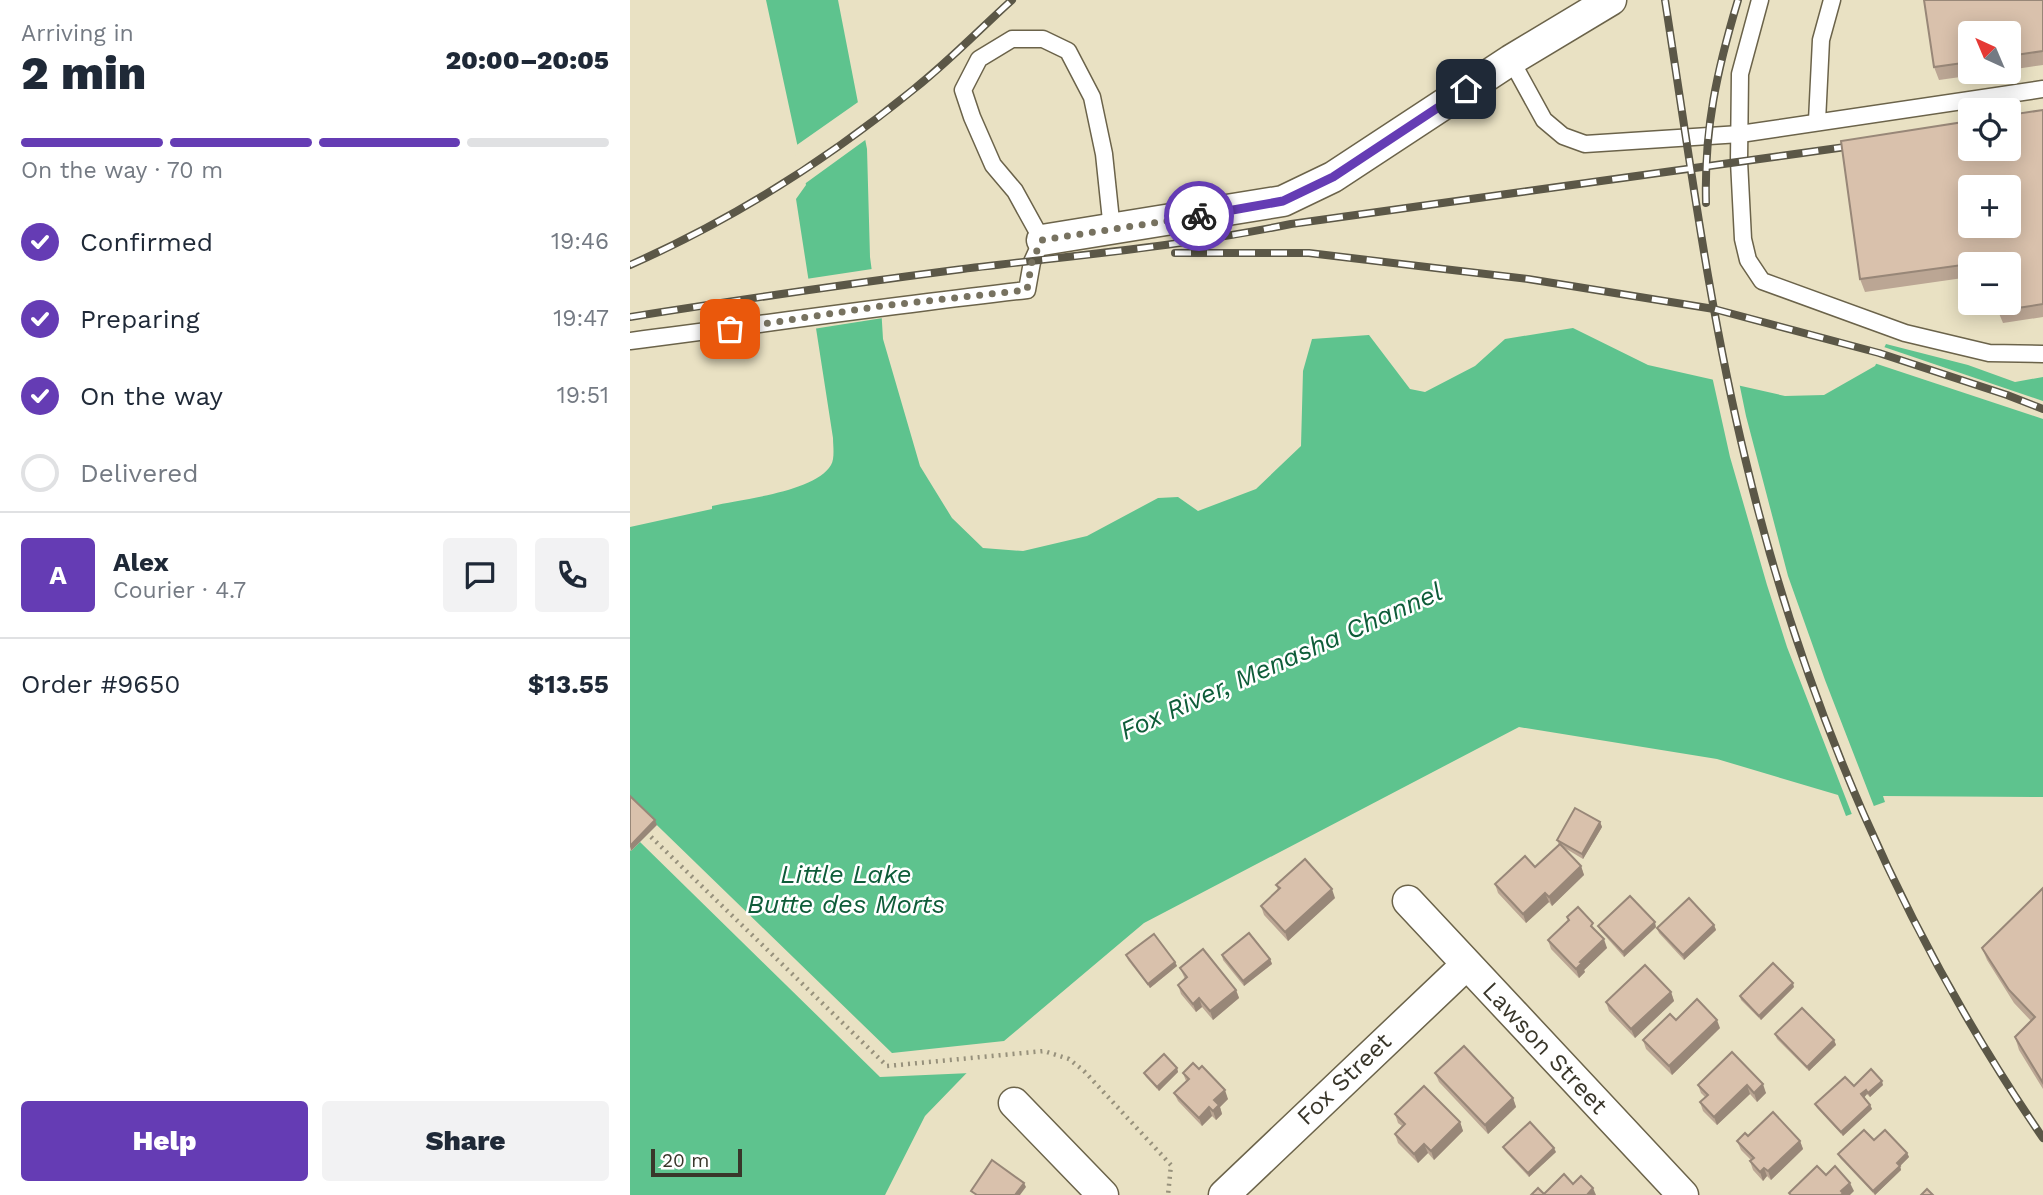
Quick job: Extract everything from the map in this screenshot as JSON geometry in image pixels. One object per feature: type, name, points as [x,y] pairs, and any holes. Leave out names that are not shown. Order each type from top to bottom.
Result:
[{"type":"street","points":[[1042,240],[1283,201],[1333,177],[1511,60],[1611,0]]},
{"type":"street","name":"Lawson Street","points":[[1408,901],[1683,1195]]},
{"type":"street","name":"Fox Street","points":[[1224,1195],[1466,965]]},
{"type":"street","points":[[1014,1102],[1103,1195]]},
{"type":"lane","points":[[1760,0],[1740,74],[1740,134],[1743,239],[1748,260],[1762,281],[1905,333],[1989,353],[2043,354]]},
{"type":"lane","points":[[1818,121],[1821,40],[1832,0]]},
{"type":"lane","points":[[630,341],[804,319],[881,306],[1027,290],[1032,261],[1042,240],[1015,191],[993,165],[963,90],[979,59],[1012,39],[1043,39],[1068,51],[1079,71],[1092,97],[1104,154],[1112,230]]},
{"type":"lane","points":[[1511,60],[1544,120],[1563,136],[1585,144],[1740,134],[2043,89]]},
{"type":"path","points":[[644,830],[887,1066],[1044,1051],[1069,1059],[1084,1071],[1171,1165],[1168,1195]]},
{"type":"water","points":[[766,0],[838,0],[867,149],[870,257],[874,287],[881,306],[883,339],[920,466],[952,518],[983,548],[1023,551],[1087,536],[1158,498],[1178,497],[1198,511],[1256,489],[1301,446],[1303,371],[1312,339],[1369,335],[1410,389],[1425,392],[1475,366],[1505,339],[1573,328],[1648,365],[1785,396],[1824,395],[1875,366],[1886,344],[1968,365],[2015,382],[2043,377],[2043,797],[1883,796],[1885,802],[1846,816],[1838,795],[1717,759],[1519,727],[1144,923],[1004,1041],[986,1053],[925,1116],[885,1195],[630,1195],[630,527],[794,488],[823,474],[833,459],[833,438],[796,199],[806,185]]},
{"type":"pier","points":[[861,100],[868,138],[799,188],[802,184],[794,147]]},
{"type":"pier","points":[[872,269],[883,318],[813,329],[806,279]]},
{"type":"pier","points":[[1881,346],[2043,401],[2043,419],[1874,363]]},
{"type":"pier","points":[[1712,376],[1739,382],[1788,576],[1875,809],[1853,817],[1787,647],[1767,585],[1730,457]]},
{"type":"pier","points":[[630,799],[892,1053],[1004,1041],[1003,1046],[971,1073],[880,1077],[640,842],[630,850]]},
{"type":"building","points":[[1924,0],[2043,0],[2043,51],[2021,54],[2021,21],[1958,21],[1958,64],[1934,67]]},
{"type":"building","points":[[2043,110],[2043,304],[2021,307],[2021,252],[1958,252],[1958,266],[1860,279],[1841,141],[1958,123],[1958,161],[2021,161],[2021,113]]},
{"type":"building","points":[[630,796],[655,820],[630,846]]},
{"type":"building","points":[[1575,808],[1600,822],[1582,854],[1557,840]]},
{"type":"building","points":[[1560,844],[1581,866],[1549,897],[1545,893],[1523,914],[1495,884],[1525,856],[1535,867]]},
{"type":"building","points":[[1305,859],[1332,889],[1285,932],[1261,906],[1280,888],[1276,885]]},
{"type":"building","points":[[2043,888],[2043,1083],[2015,1037],[2035,1017],[2009,990],[1982,948]]},
{"type":"building","points":[[1630,896],[1655,922],[1623,952],[1598,926]]},
{"type":"building","points":[[1689,898],[1714,925],[1683,955],[1657,928]]},
{"type":"building","points":[[1578,907],[1604,939],[1576,969],[1548,940]]},
{"type":"building","points":[[1249,933],[1270,959],[1243,981],[1222,955]]},
{"type":"building","points":[[1154,934],[1175,962],[1148,984],[1126,955]]},
{"type":"building","points":[[1203,949],[1236,990],[1210,1011],[1199,998],[1193,1004],[1178,985],[1187,977],[1180,968]]},
{"type":"building","points":[[1773,963],[1793,983],[1759,1016],[1740,996]]},
{"type":"building","points":[[1645,965],[1671,992],[1631,1029],[1606,1002]]},
{"type":"building","points":[[1697,999],[1717,1020],[1669,1066],[1643,1040],[1670,1014],[1676,1020]]},
{"type":"building","points":[[1802,1008],[1834,1040],[1807,1067],[1775,1034]]},
{"type":"building","points":[[1464,1046],[1513,1098],[1485,1125],[1435,1073]]},
{"type":"building","points":[[1732,1052],[1763,1084],[1754,1093],[1747,1085],[1714,1117],[1700,1102],[1708,1095],[1698,1085]]},
{"type":"building","points":[[1164,1054],[1177,1068],[1157,1087],[1144,1073]]},
{"type":"building","points":[[1193,1063],[1199,1069],[1202,1066],[1225,1090],[1214,1100],[1219,1105],[1213,1111],[1209,1107],[1199,1118],[1174,1093],[1189,1079],[1183,1073]]},
{"type":"building","points":[[1871,1069],[1882,1081],[1868,1093],[1866,1090],[1861,1094],[1870,1105],[1841,1132],[1815,1104],[1845,1077],[1854,1086]]},
{"type":"building","points":[[1424,1086],[1460,1122],[1431,1151],[1424,1144],[1414,1154],[1395,1134],[1405,1124],[1395,1114]]},
{"type":"building","points":[[1773,1112],[1800,1141],[1768,1171],[1764,1168],[1760,1172],[1750,1161],[1754,1158],[1737,1141],[1745,1133],[1748,1136]]},
{"type":"building","points":[[1530,1122],[1554,1148],[1528,1173],[1503,1147]]},
{"type":"building","points":[[1864,1130],[1874,1140],[1885,1130],[1907,1153],[1897,1163],[1900,1166],[1873,1191],[1838,1154]]},
{"type":"building","points":[[992,1160],[1024,1183],[1015,1195],[977,1195],[971,1191]]},
{"type":"building","points":[[1817,1166],[1826,1175],[1835,1166],[1850,1183],[1841,1191],[1843,1193],[1791,1195],[1789,1193]]},
{"type":"building","points":[[1564,1174],[1573,1184],[1581,1176],[1593,1188],[1587,1195],[1531,1195],[1538,1188],[1544,1194]]},
{"type":"building","points":[[1927,1189],[1933,1195],[1921,1195]]},
{"type":"railway","points":[[630,265],[705,229],[813,164],[927,79],[1012,0]]},
{"type":"railway","points":[[1665,0],[1721,347],[1769,552],[1797,640],[1828,728],[1863,814],[1903,898],[1992,1060],[2043,1138]]},
{"type":"railway","points":[[1706,203],[1707,150],[1713,100],[1738,0]]},
{"type":"railway","points":[[630,317],[914,275],[1166,245],[1291,224],[1860,145]]},
{"type":"railway","points":[[1175,253],[1309,253],[1528,279],[1714,309],[1879,353],[2043,409]]},
{"type":"way so far","points":[[730,329],[881,306],[1027,290],[1032,261],[1042,240],[1199,216]]},
{"type":"route","points":[[1199,216],[1283,201],[1333,177],[1466,89]]},
{"type":"water label","name":"Fox River, Menasha Channel","points":[[1281,661]]},
{"type":"water label","name":"Little Lake Butte des Morts","points":[[846,889]]}]
